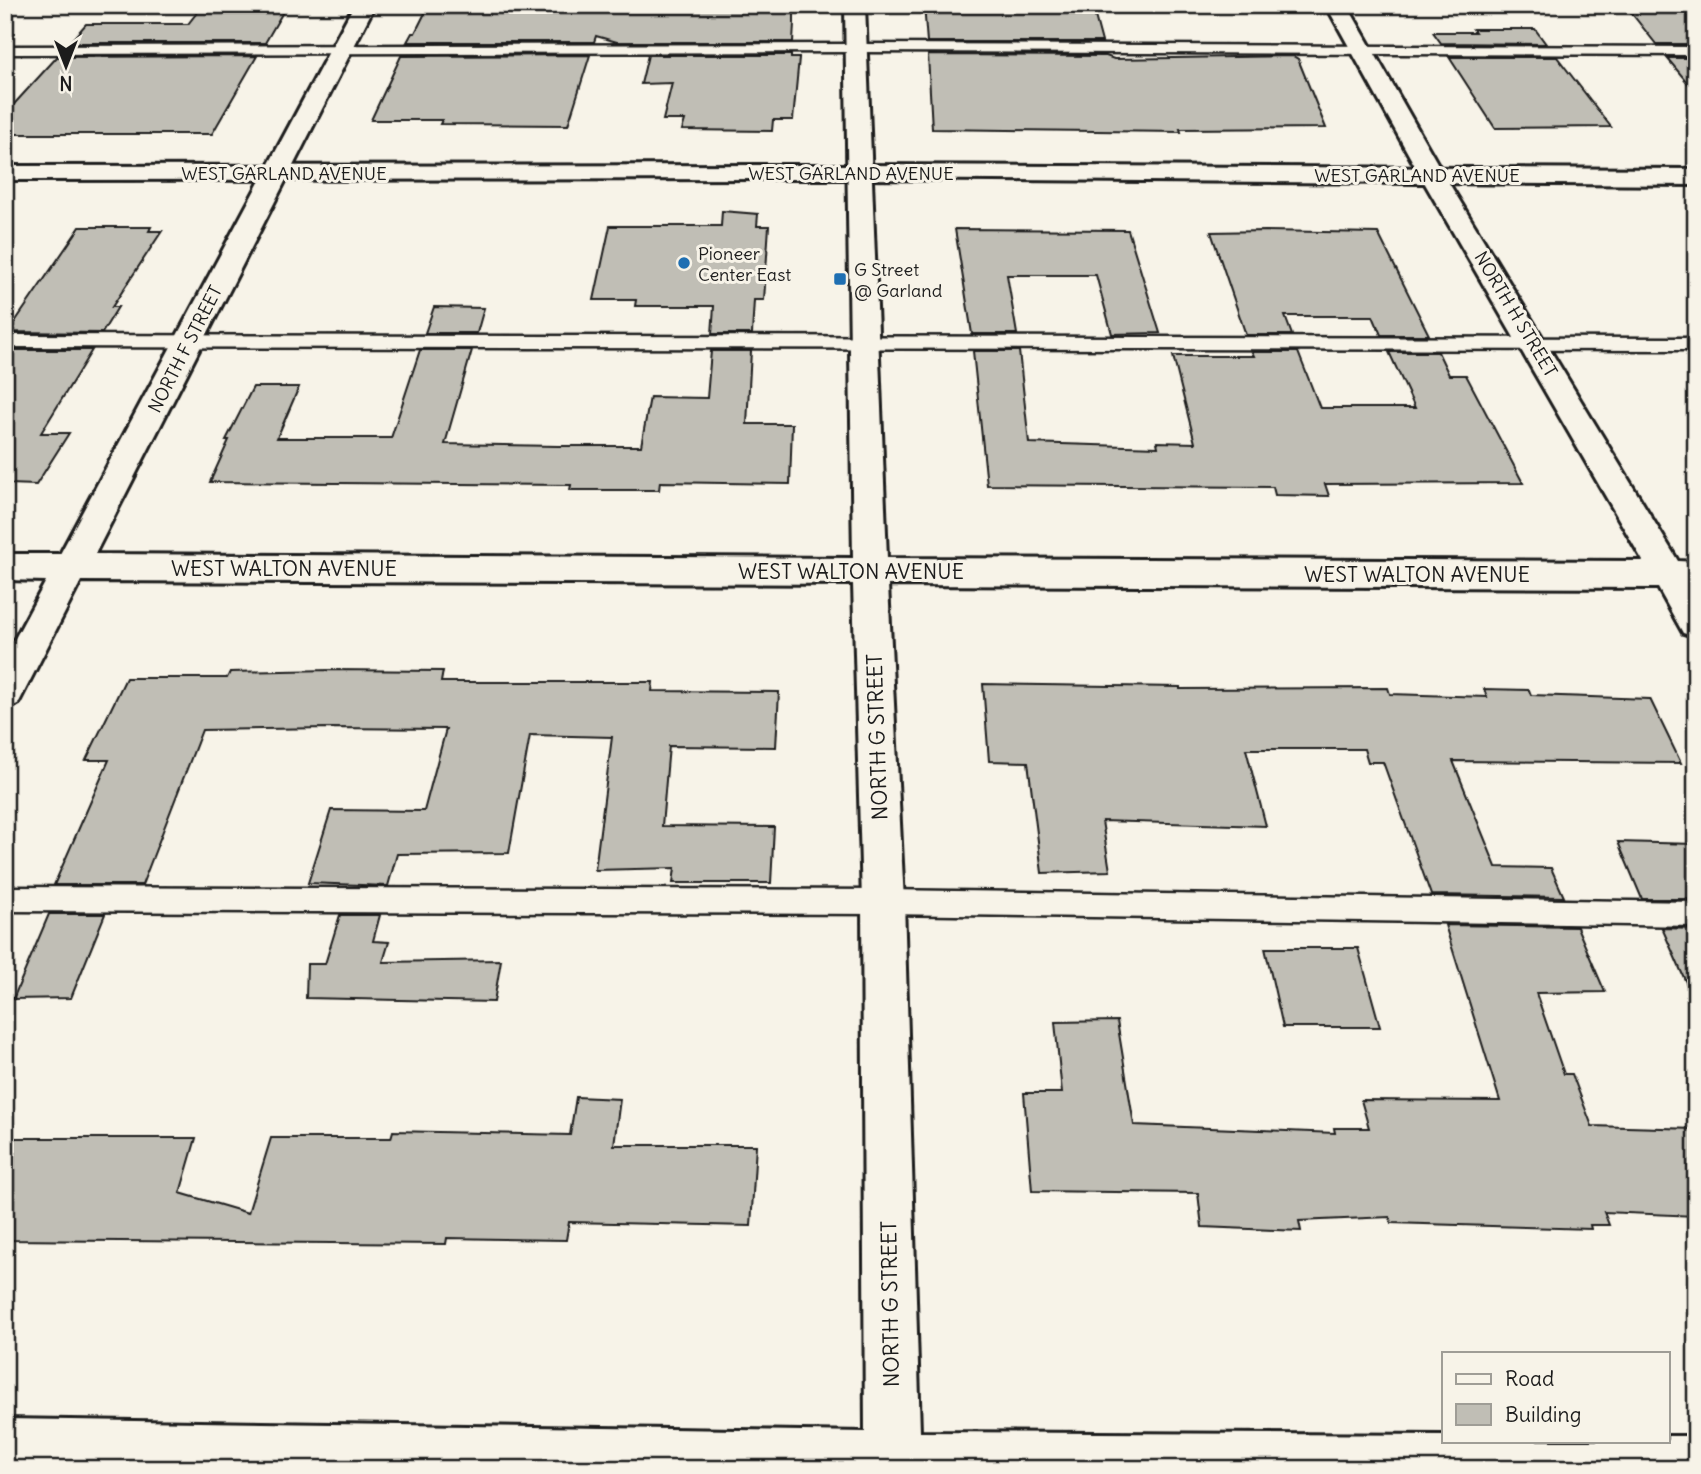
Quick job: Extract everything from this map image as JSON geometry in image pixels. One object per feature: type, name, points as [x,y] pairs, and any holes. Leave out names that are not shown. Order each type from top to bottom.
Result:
[{"type":"street","name":"NORTH F STREET","points":[[5,693],[365,5]]},
{"type":"street","name":"NORTH G STREET","points":[[855,5],[870,571],[883,902],[892,1464]]},
{"type":"street","name":"NORTH H STREET","points":[[1336,5],[1432,175],[1534,344],[1681,575],[1696,623]]},
{"type":"street","name":"WEST GARLAND AVENUE","points":[[5,173],[859,172],[1696,177]]},
{"type":"street","name":"WEST WALTON AVENUE","points":[[5,567],[1681,575]]},
{"type":"street","points":[[5,1447],[892,1464],[1696,1464]]},
{"type":"lane","points":[[5,50],[856,48],[1696,51]]},
{"type":"lane","points":[[5,341],[1696,344]]},
{"type":"lane","points":[[5,899],[883,902],[1696,914]]},
{"type":"building","points":[[203,5],[287,5],[265,43],[69,43],[86,24],[188,24]]},
{"type":"building","points":[[429,5],[794,5],[793,42],[617,42],[596,36],[594,42],[407,42],[412,33],[415,33]]},
{"type":"building","points":[[924,5],[1092,5],[1102,42],[927,42]]},
{"type":"building","points":[[1625,5],[1696,5],[1696,44],[1656,44]]},
{"type":"building","points":[[1473,29],[1535,29],[1546,44],[1441,43],[1433,32],[1475,32]]},
{"type":"building","points":[[590,55],[568,125],[440,124],[442,120],[371,120],[401,56]]},
{"type":"building","points":[[648,55],[791,55],[791,58],[799,58],[793,120],[773,120],[772,131],[682,130],[685,120],[663,120],[672,83],[641,84]]},
{"type":"building","points":[[928,55],[1106,56],[1114,59],[1293,56],[1298,59],[1326,128],[1180,129],[1181,132],[932,129]]},
{"type":"building","points":[[257,56],[212,134],[5,134],[5,114],[57,57]]},
{"type":"building","points":[[1449,57],[1557,57],[1611,127],[1495,128]]},
{"type":"building","points":[[1667,58],[1696,58],[1696,93]]},
{"type":"building","name":"Pioneer Center East","points":[[722,211],[758,214],[757,226],[769,226],[764,300],[754,300],[752,334],[712,334],[714,306],[635,306],[636,300],[594,300],[610,226],[721,226]]},
{"type":"building","points":[[80,227],[151,227],[149,231],[162,231],[112,307],[118,307],[102,333],[8,332]]},
{"type":"building","points":[[955,229],[1128,230],[1160,333],[1112,334],[1096,275],[1007,275],[1017,334],[972,334]]},
{"type":"building","points":[[1211,232],[1378,233],[1429,335],[1381,335],[1373,316],[1285,316],[1292,335],[1246,335]]},
{"type":"building","points":[[434,307],[484,308],[477,333],[425,333]]},
{"type":"building","points":[[5,350],[92,350],[41,433],[69,433],[36,485],[9,484],[5,491]]},
{"type":"building","points":[[420,350],[472,350],[445,444],[558,446],[641,446],[650,397],[707,398],[711,351],[751,351],[747,424],[792,424],[790,484],[660,482],[659,490],[570,490],[571,485],[210,482],[229,440],[226,440],[253,387],[299,387],[277,438],[391,438]]},
{"type":"building","points":[[973,351],[1019,351],[1029,443],[1158,447],[1157,442],[1195,443],[1173,356],[1254,356],[1252,352],[1298,352],[1320,408],[1415,408],[1389,352],[1438,352],[1449,375],[1466,375],[1523,483],[1325,484],[1329,496],[1275,495],[1273,487],[987,485]]},
{"type":"building","points":[[443,671],[441,682],[653,682],[652,691],[779,692],[776,747],[669,746],[662,826],[774,827],[771,883],[673,883],[675,868],[595,870],[612,737],[530,735],[509,853],[397,854],[388,886],[308,883],[331,810],[424,811],[446,729],[329,728],[202,730],[142,885],[54,885],[109,760],[86,760],[126,678],[227,678],[230,672]]},
{"type":"building","points":[[983,684],[1180,689],[1388,688],[1390,694],[1487,697],[1484,689],[1529,690],[1531,695],[1650,699],[1681,763],[1453,761],[1496,867],[1551,868],[1564,897],[1431,895],[1383,762],[1368,762],[1364,749],[1246,749],[1266,826],[1102,821],[1110,871],[1042,873],[1028,762],[989,761]]},
{"type":"building","points":[[1618,842],[1696,844],[1696,899],[1642,899]]},
{"type":"building","points":[[49,914],[105,914],[71,998],[13,999]]},
{"type":"building","points":[[340,915],[380,915],[373,941],[389,942],[383,962],[501,960],[494,1002],[306,998],[307,964],[325,964]]},
{"type":"building","points":[[1445,925],[1577,927],[1605,992],[1536,993],[1564,1074],[1572,1074],[1592,1126],[1696,1129],[1696,1216],[1604,1212],[1609,1225],[1590,1225],[1591,1229],[1391,1223],[1390,1217],[1299,1221],[1301,1231],[1202,1227],[1198,1193],[1032,1191],[1024,1093],[1062,1093],[1055,1022],[1117,1021],[1134,1125],[1335,1133],[1334,1128],[1369,1128],[1361,1100],[1500,1101]]},
{"type":"building","points":[[1662,928],[1696,929],[1696,1005]]},
{"type":"building","points":[[1265,948],[1358,948],[1380,1027],[1283,1027]]},
{"type":"building","points":[[576,1097],[620,1099],[614,1145],[756,1145],[751,1226],[569,1222],[566,1240],[447,1238],[446,1244],[5,1240],[5,1138],[196,1138],[180,1193],[248,1213],[271,1138],[391,1138],[393,1131],[570,1135]]},
{"type":"place","name":"Pioneer Center East","points":[[684,263]]},
{"type":"place","name":"G Street @ Garland","points":[[840,279]]}]
